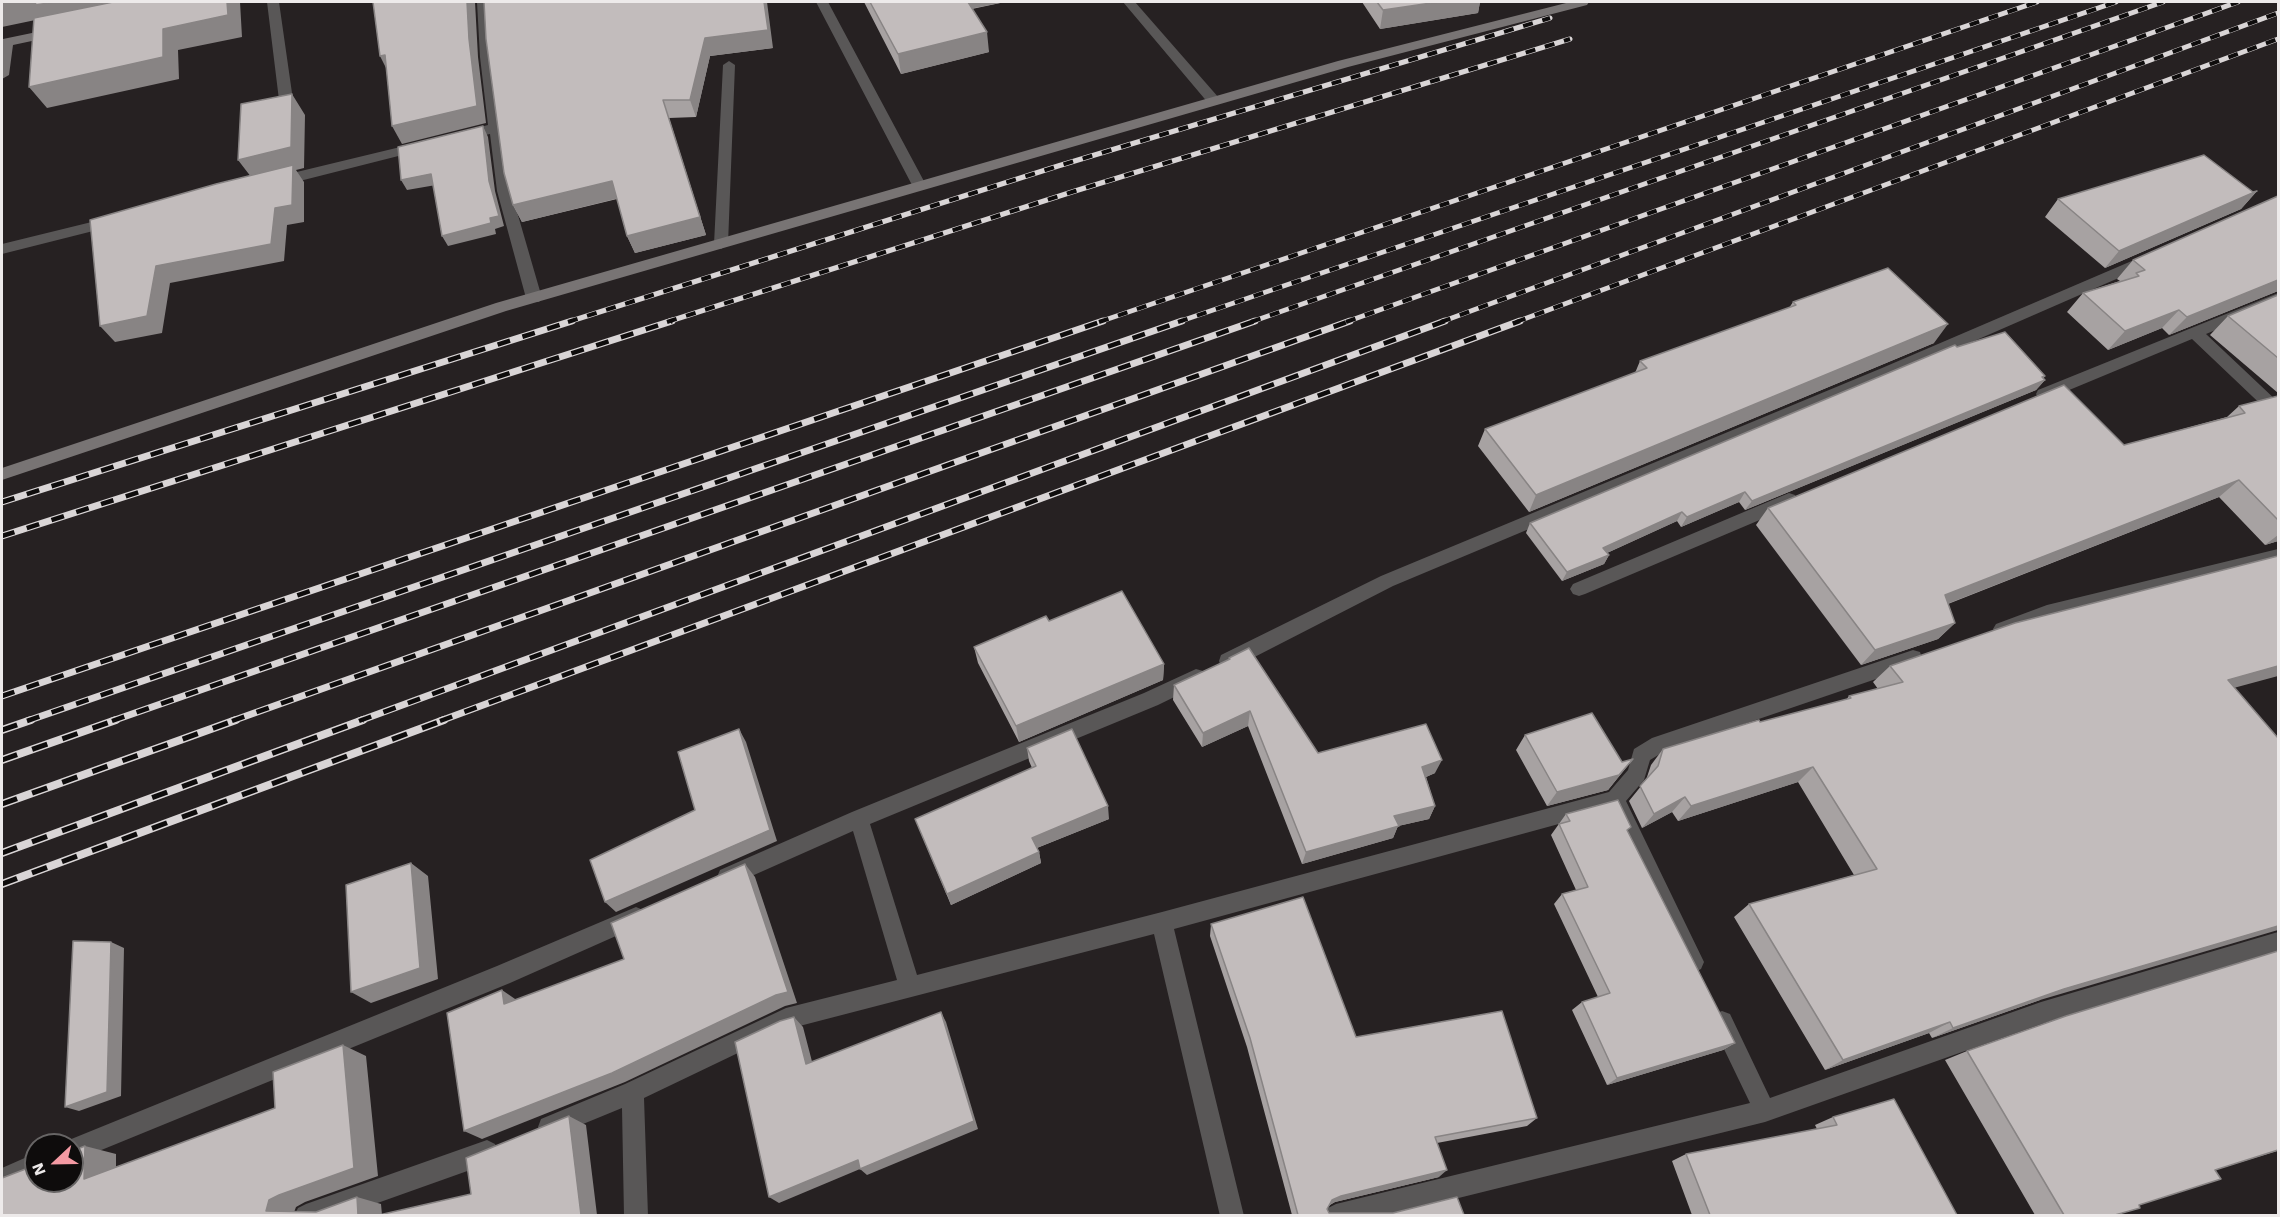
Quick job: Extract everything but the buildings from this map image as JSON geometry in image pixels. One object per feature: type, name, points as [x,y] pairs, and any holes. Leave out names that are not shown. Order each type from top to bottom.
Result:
[{"type":"street","points":[[273,2],[286,100]]},
{"type":"street","points":[[483,2],[486,57],[504,191],[534,298]]},
{"type":"street","points":[[822,2],[919,185]]},
{"type":"street","points":[[1129,2],[1214,100]]},
{"type":"street","points":[[2,474],[534,298],[1214,100],[1342,64],[1583,2]]},
{"type":"street","points":[[2,75],[4,40],[72,28]]},
{"type":"street","points":[[721,244],[729,65]]},
{"type":"street","points":[[266,184],[495,128]]},
{"type":"street","points":[[2,249],[128,218]]},
{"type":"street","points":[[708,885],[859,819],[1151,699],[1387,581],[1888,372],[2166,251]]},
{"type":"street","points":[[2025,402],[2278,298]]},
{"type":"street","points":[[2194,332],[2278,411]]},
{"type":"street","points":[[1579,589],[1808,492]]},
{"type":"street","points":[[1981,636],[2047,613],[2278,556]]},
{"type":"street","points":[[534,1133],[633,1092],[786,1019],[1162,922],[1614,799],[1637,774],[1641,755],[1659,744],[1936,651]]},
{"type":"street","points":[[1614,799],[1703,982]]},
{"type":"street","points":[[859,819],[910,987]]},
{"type":"street","points":[[84,1145],[502,975],[654,909]]},
{"type":"street","points":[[1162,922],[1232,1215]]},
{"type":"street","points":[[1336,1215],[1765,1111],[2041,1013],[2278,942]]},
{"type":"street","points":[[1713,1004],[1765,1111]]},
{"type":"street","points":[[633,1092],[636,1215]]},
{"type":"street","points":[[306,1215],[512,1142]]},
{"type":"street","points":[[2,1179],[24,1170]]},
{"type":"railway","points":[[1099,322],[2037,2]]},
{"type":"railway","points":[[1178,322],[2116,2]]},
{"type":"railway","points":[[1251,322],[2163,2]]},
{"type":"railway","points":[[1346,322],[2238,2]]},
{"type":"railway","points":[[1441,322],[2278,13]]},
{"type":"railway","points":[[568,322],[1058,166],[1550,18]]},
{"type":"railway","points":[[667,322],[1075,191],[1570,39]]},
{"type":"railway","points":[[1516,322],[2278,39]]},
{"type":"railway","points":[[2,502],[572,321]]},
{"type":"railway","points":[[2,536],[672,321]]},
{"type":"railway","points":[[2,696],[1103,321]]},
{"type":"railway","points":[[27,721],[1182,321]]},
{"type":"railway","points":[[112,721],[1255,321]]},
{"type":"railway","points":[[232,721],[1350,321]]},
{"type":"railway","points":[[359,721],[1445,321]]},
{"type":"railway","points":[[440,721],[1520,321]]},
{"type":"railway","points":[[2,730],[31,720]]},
{"type":"railway","points":[[2,760],[116,720]]},
{"type":"railway","points":[[2,804],[236,720]]},
{"type":"railway","points":[[2,853],[363,720]]},
{"type":"railway","points":[[2,884],[444,720]]}]
